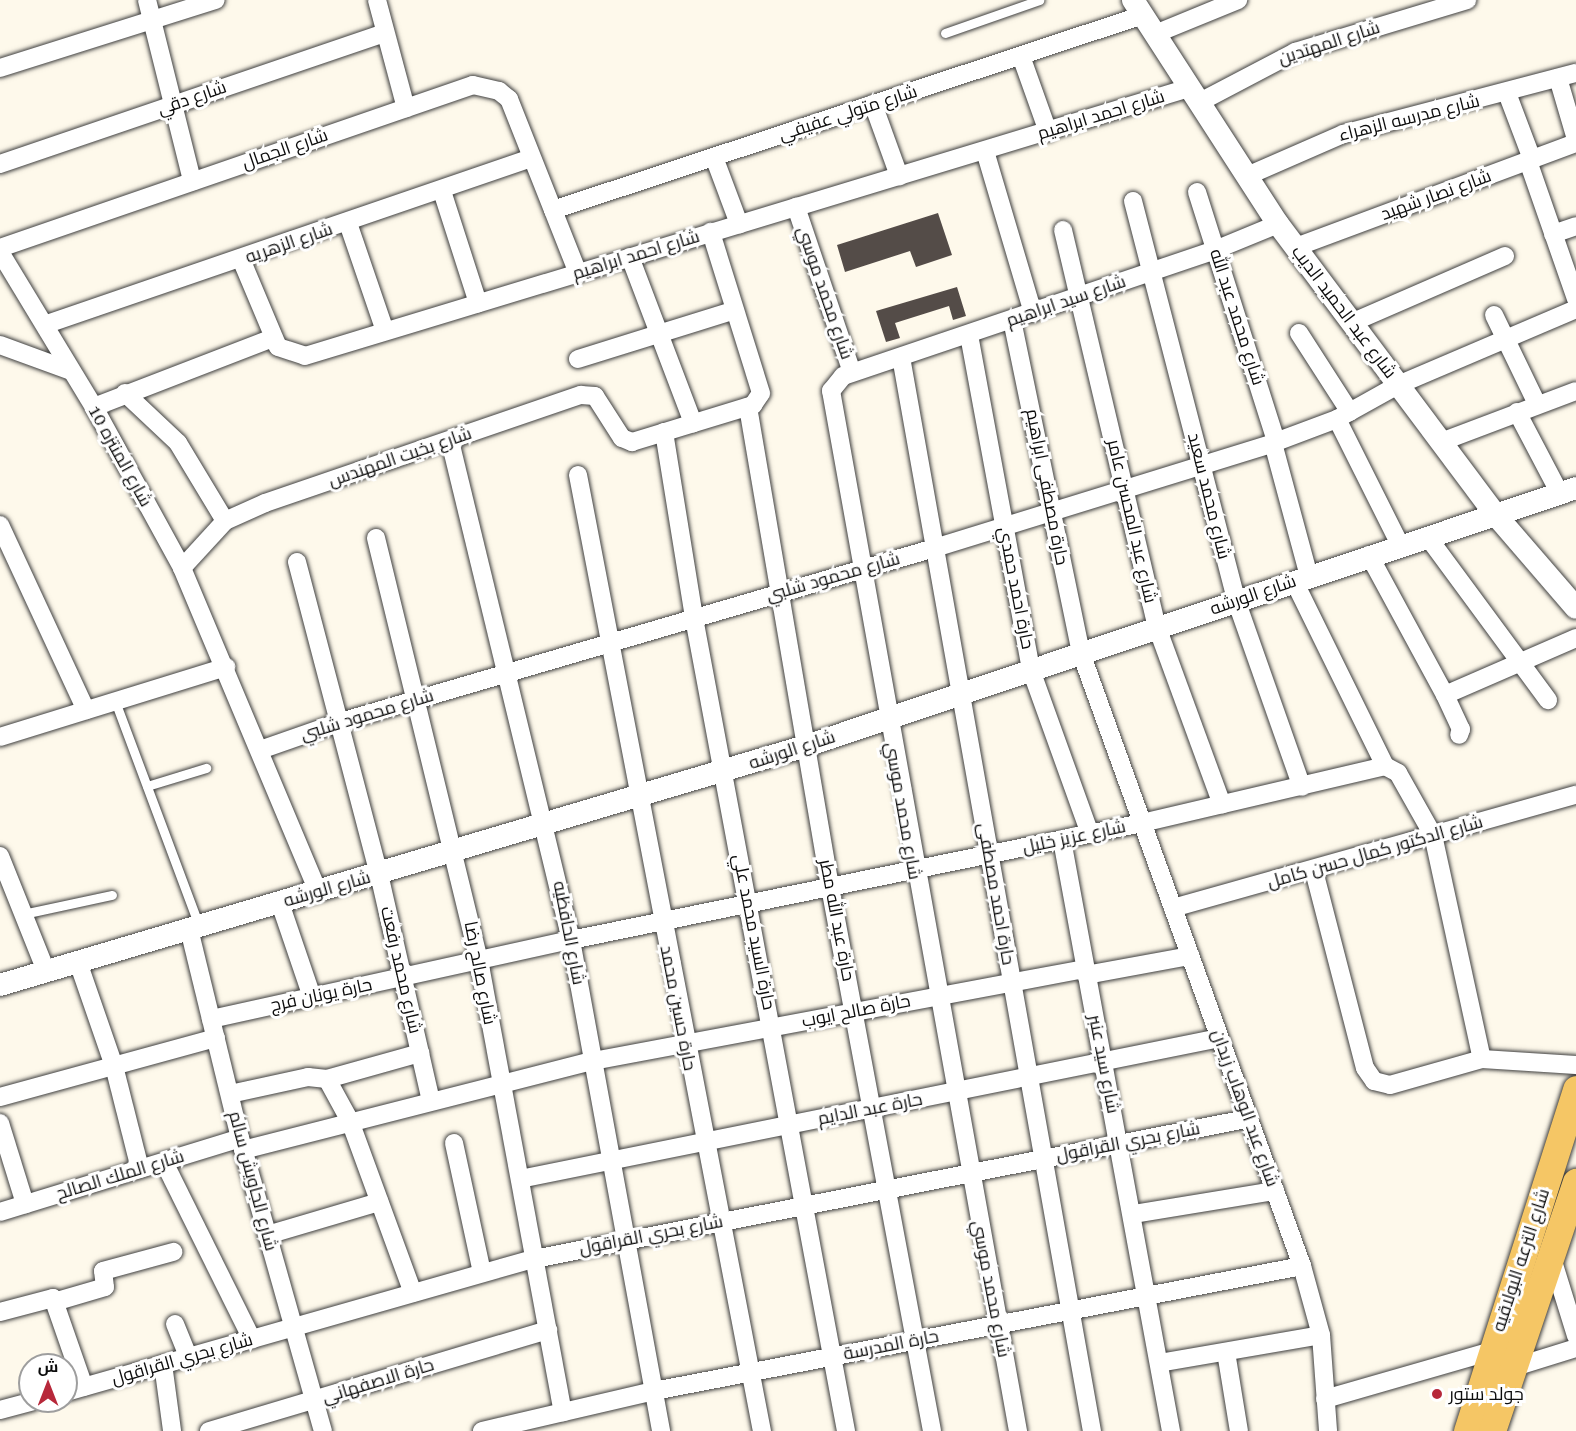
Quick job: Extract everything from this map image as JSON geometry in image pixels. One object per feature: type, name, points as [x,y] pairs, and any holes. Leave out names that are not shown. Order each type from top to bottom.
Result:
[{"type":"main road","name":"شارع الترعه البولاقيه","points":[[1467,1431],[1576,1089]]},
{"type":"main road","name":"شارع الترعه البولاقيه","points":[[1492,1431],[1576,1182]]},
{"type":"street","points":[[147,0],[192,181]]},
{"type":"street","points":[[0,68],[216,0]]},
{"type":"street","points":[[377,0],[405,108]]},
{"type":"street","points":[[1155,34],[1238,0]]},
{"type":"street","name":"شارع المهتدين","points":[[1193,95],[1295,52],[1467,0]]},
{"type":"street","name":"شارع عبد الحميد الديب","points":[[1138,8],[1278,224],[1494,513],[1576,608]]},
{"type":"street","name":"شارع متولي عفيفي","points":[[553,210],[1021,56],[1138,8]]},
{"type":"street","name":"شارع دقي","points":[[0,164],[385,33]]},
{"type":"street","points":[[1021,56],[1048,132]]},
{"type":"street","name":"شارع مدرسه الزهراء","points":[[1246,177],[1343,134],[1507,93],[1576,73]]},
{"type":"street","points":[[1558,78],[1576,141]]},
{"type":"street","name":"شارع الجمال","points":[[0,250],[192,181],[473,85],[499,91],[509,99],[578,273]]},
{"type":"street","points":[[1507,93],[1576,299]]},
{"type":"street","name":"شارع احمد ابراهيم","points":[[273,338],[285,353],[304,356],[1048,132],[1193,95]]},
{"type":"street","points":[[873,104],[899,176]]},
{"type":"street","name":"شارع نصار شهيد","points":[[1296,247],[1576,141]]},
{"type":"street","points":[[985,151],[1033,313]]},
{"type":"street","points":[[714,157],[739,224]]},
{"type":"street","name":"شارع الزهريه","points":[[46,324],[442,191],[531,158]]},
{"type":"street","points":[[442,191],[478,303]]},
{"type":"street","name":"شارع محمد عبد الله","points":[[1197,192],[1275,442],[1302,578],[1384,766]]},
{"type":"street","name":"شارع محمد سعيد","points":[[1133,201],[1236,600],[1302,787]]},
{"type":"street","name":"شارع محمد موسي","points":[[796,207],[852,372],[835,382],[830,401],[862,569],[913,870],[1017,1431]]},
{"type":"street","points":[[348,223],[386,331]]},
{"type":"street","name":"شارع سيد ابراهيم","points":[[852,372],[1215,250],[1278,224]]},
{"type":"street","points":[[1553,234],[1576,226]]},
{"type":"street","name":"شارع عبد المحسن عامر","points":[[1063,231],[1157,627],[1222,805]]},
{"type":"street","points":[[664,432],[748,407],[760,393],[711,232]]},
{"type":"street","name":"شارع المنتزه 10","points":[[0,250],[94,407],[182,568],[226,667],[318,892]]},
{"type":"street","points":[[1352,322],[1505,255]]},
{"type":"street","points":[[630,256],[693,423]]},
{"type":"street","points":[[94,407],[125,393],[273,338],[242,259]]},
{"type":"street","points":[[578,359],[735,309]]},
{"type":"street","name":"شارع محمود شلبي","points":[[260,750],[337,723],[938,547],[1124,487],[1275,442],[1343,416],[1398,385],[1576,309]]},
{"type":"street","points":[[1494,315],[1537,404]]},
{"type":"street","name":"حارة مصطفى ابراهيم","points":[[1012,320],[1081,653],[1142,824]]},
{"type":"street","points":[[1299,333],[1343,416],[1400,545]]},
{"type":"street","name":"حارة احمد حمدي","points":[[969,334],[1031,670],[1090,834]]},
{"type":"street","points":[[0,345],[71,371]]},
{"type":"street","name":"حارة احمد مصطفى","points":[[901,357],[938,547],[988,855],[1045,1159],[1092,1431]]},
{"type":"street","points":[[1441,442],[1576,391]]},
{"type":"street","points":[[125,393],[178,443],[225,521]]},
{"type":"street","name":"شارع بخيت المهندس","points":[[182,568],[225,521],[266,503],[588,394],[599,402],[618,434],[632,442],[664,432]]},
{"type":"street","name":"حارة عبد الله مطر","points":[[748,407],[830,887],[889,1190],[932,1431]]},
{"type":"street","points":[[1517,412],[1568,490]]},
{"type":"street","name":"حارة السيد محمد علي","points":[[664,432],[694,618],[806,1206],[846,1431]]},
{"type":"street","name":"شارع الحافظيه","points":[[450,441],[546,824],[571,940],[661,1431]]},
{"type":"street","name":"حارة حسين محمد","points":[[578,475],[612,642],[661,921],[762,1431]]},
{"type":"street","name":"شارع الورشه","points":[[0,985],[806,746],[1568,490]]},
{"type":"street","points":[[0,525],[86,710]]},
{"type":"street","points":[[1427,536],[1548,700]]},
{"type":"street","name":"شارع صالح رضا","points":[[376,538],[479,960],[563,1412]]},
{"type":"street","points":[[1369,555],[1444,695],[1461,729],[1459,735]]},
{"type":"street","name":"شارع محمد رفعت","points":[[297,562],[337,723],[379,874],[431,1101]]},
{"type":"street","points":[[1444,695],[1576,638]]},
{"type":"street","points":[[0,737],[226,667]]},
{"type":"street","points":[[1384,766],[1398,773],[1433,835],[1482,1059]]},
{"type":"street","name":"شارع عزيز خليل","points":[[571,940],[1142,824],[1384,766]]},
{"type":"street","name":"شارع الدكتور كمال حسن كامل","points":[[1173,908],[1314,871],[1576,795]]},
{"type":"street","name":"شارع عبد الوهاب زيدان","points":[[1142,824],[1246,1119],[1302,1266],[1321,1335],[1328,1431]]},
{"type":"street","name":"شارع سيد عنبر","points":[[1062,840],[1085,972],[1149,1294],[1171,1431]]},
{"type":"street","points":[[1,861],[46,972]]},
{"type":"street","points":[[1314,871],[1368,1076],[1390,1085],[1482,1059],[1576,1065]]},
{"type":"street","points":[[280,903],[312,997]]},
{"type":"street","name":"شارع الجاويش سالم","points":[[194,928],[211,1019],[242,1144],[323,1431]]},
{"type":"street","name":"حارة يونان فرج","points":[[211,1019],[571,940]]},
{"type":"street","name":"حارة صالح ايوب","points":[[431,1101],[593,1061],[1012,982],[1190,956]]},
{"type":"street","points":[[78,962],[114,1066],[140,1169]]},
{"type":"street","points":[[0,1097],[216,1038]]},
{"type":"street","name":"حارة عبد الدايم","points":[[520,1179],[1219,1038]]},
{"type":"street","points":[[230,1094],[309,1077],[327,1079],[420,1053]]},
{"type":"street","points":[[327,1079],[350,1121],[413,1293]]},
{"type":"street","name":"شارع الملك الصالح","points":[[0,1212],[164,1162],[431,1101]]},
{"type":"street","name":"شارع بحري القراقول","points":[[78,1388],[482,1273],[624,1238],[720,1223],[1246,1119]]},
{"type":"street","points":[[0,1124],[25,1204]]},
{"type":"street","points":[[454,1143],[482,1273]]},
{"type":"street","points":[[164,1162],[252,1339]]},
{"type":"street","points":[[1134,1215],[1275,1191]]},
{"type":"street","points":[[267,1235],[380,1202]]},
{"type":"street","points":[[54,1302],[105,1287],[103,1271],[173,1252]]},
{"type":"street","points":[[1551,1255],[1576,1336]]},
{"type":"street","name":"حارة المدرسة","points":[[482,1431],[654,1391],[1302,1266]]},
{"type":"street","points":[[0,1312],[51,1297],[66,1353]]},
{"type":"street","points":[[175,1324],[188,1357]]},
{"type":"street","name":"حارة الاصفهاني","points":[[209,1431],[240,1426],[314,1400],[548,1330]]},
{"type":"street","points":[[1159,1363],[1321,1335]]},
{"type":"street","points":[[1515,1367],[1576,1348]]},
{"type":"street","points":[[1325,1399],[1491,1351]]},
{"type":"street","points":[[1226,1352],[1239,1431]]},
{"type":"street","points":[[163,1364],[172,1431]]},
{"type":"street","points":[[0,1410],[18,1405]]},
{"type":"lane","points":[[945,33],[1039,0]]},
{"type":"lane","points":[[115,702],[147,786],[194,928]]},
{"type":"lane","points":[[147,786],[206,768]]},
{"type":"lane","points":[[23,914],[112,895]]},
{"type":"building","points":[[938,213],[952,255],[916,267],[910,251],[845,272],[837,245]]},
{"type":"building","points":[[957,287],[966,316],[953,320],[949,306],[895,323],[900,338],[886,342],[876,311]]},
{"type":"place","name":"جولد ستور","points":[[1437,1394]]}]
